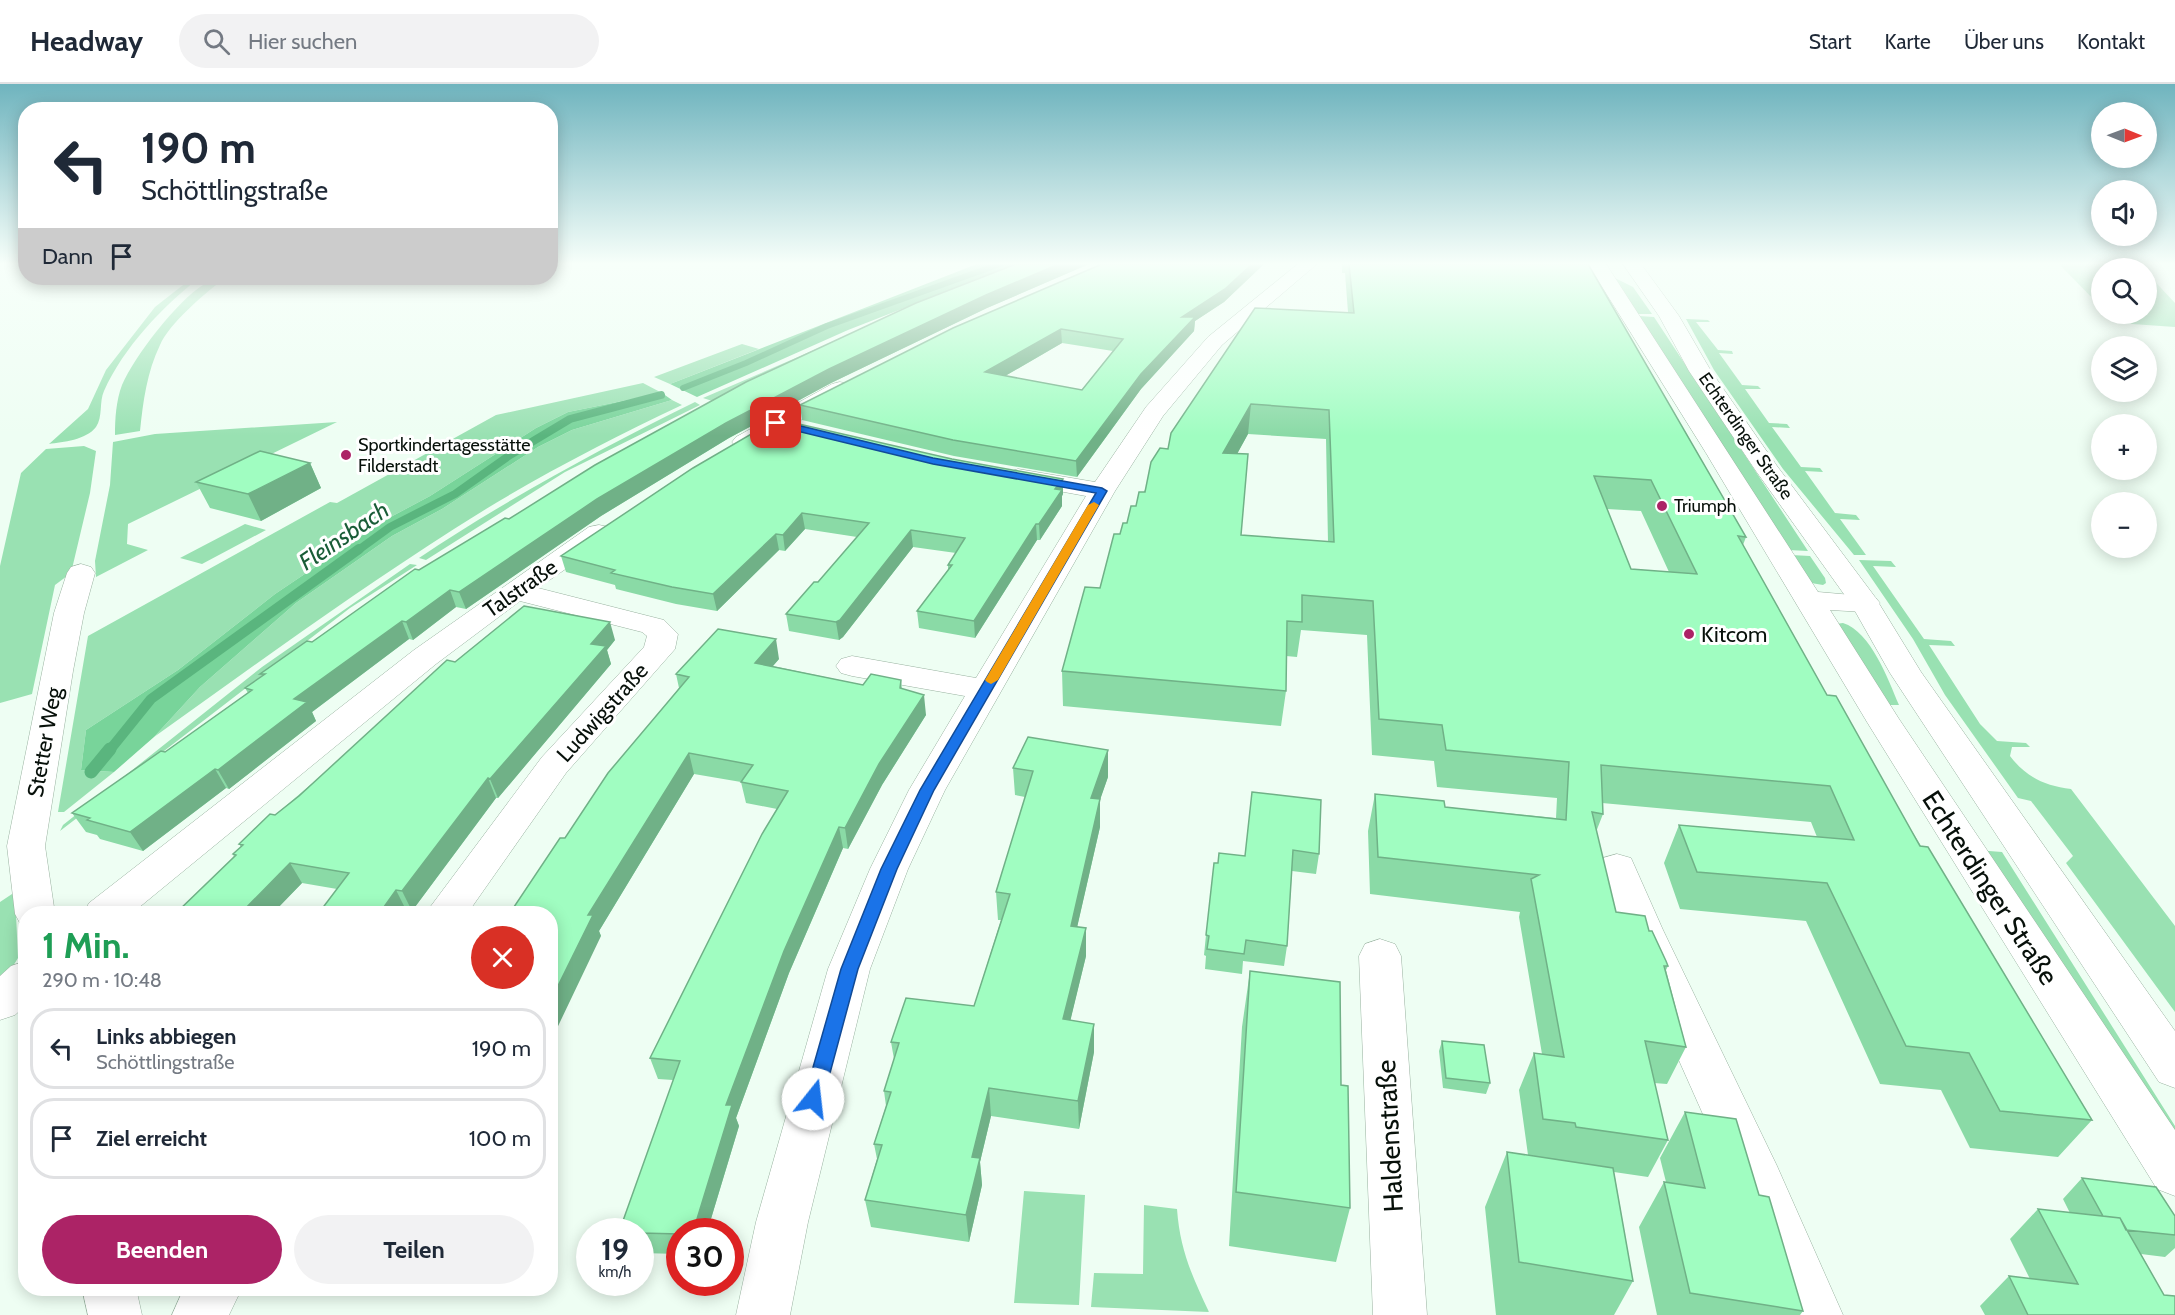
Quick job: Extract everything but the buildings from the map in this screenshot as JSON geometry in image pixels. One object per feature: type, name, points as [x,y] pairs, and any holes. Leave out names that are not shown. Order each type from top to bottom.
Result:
[{"type":"street","points":[[763,1315],[782,1222],[849,969],[889,869],[927,790],[1102,491],[1154,411],[1215,341],[1239,321]]},
{"type":"street","name":"Echterdinger Straße","points":[[1642,321],[1718,453],[1903,752],[2175,1173]]},
{"type":"street","name":"Echterdinger Straße","points":[[1672,321],[1700,371],[1768,471],[1865,603],[1906,673],[2175,1068]]},
{"type":"street","points":[[722,456],[776,423],[866,376]]},
{"type":"street","points":[[776,423],[805,430]]},
{"type":"street","points":[[994,472],[1102,491]]},
{"type":"street","name":"Talstraße","points":[[112,906],[329,732],[515,591],[618,521]]},
{"type":"street","name":"Stetter Weg","points":[[34,906],[26,846],[69,613],[81,573]]},
{"type":"street","name":"Ludwigstraße","points":[[451,906],[554,765],[659,649],[663,634],[653,626],[515,591]]},
{"type":"street","points":[[1808,600],[1865,603]]},
{"type":"street","points":[[852,666],[985,690]]},
{"type":"street","points":[[1617,868],[1642,930],[1754,1172],[1816,1315]]},
{"type":"street","name":"Haldenstraße","points":[[1380,956],[1400,1315]]},
{"type":"street","points":[[0,1002],[18,985]]},
{"type":"street","points":[[111,1296],[115,1315]]},
{"type":"street","points":[[200,1315],[211,1296]]},
{"type":"green space","points":[[144,321],[152,321],[112,375],[104,391],[100,419],[96,427],[80,438],[49,444],[88,409],[106,370]]},
{"type":"green space","points":[[165,321],[177,321],[160,345],[152,366],[146,387],[140,431],[115,435],[116,410],[122,385],[146,345]]},
{"type":"green space","points":[[830,321],[870,321],[697,397],[670,384]]},
{"type":"green space","points":[[883,321],[729,393],[784,413],[771,420],[703,398]]},
{"type":"green space","points":[[1642,321],[1657,321],[1808,551],[1788,550]]},
{"type":"green space","points":[[1687,321],[1710,322],[1696,322],[1718,350],[1732,351],[1733,354],[1719,353],[1742,385],[1758,386],[1761,389],[1745,389],[1769,423],[1787,424],[1790,428],[1772,427],[1801,467],[1820,468],[1823,472],[1805,471],[1835,513],[1856,515],[1860,520],[1840,519],[1866,555],[1854,555],[1783,469],[1714,370]]},
{"type":"green space","points":[[2175,321],[2175,327],[2132,324]]},
{"type":"green space","points":[[742,344],[759,349],[670,384],[654,377]]},
{"type":"green space","points":[[643,383],[662,393],[568,412],[536,428],[430,496],[385,520],[275,594],[178,670],[86,730],[81,770],[114,772],[64,812],[58,812],[88,636],[330,502],[337,503],[496,415]]},
{"type":"green space","points":[[662,393],[672,400],[572,430],[538,447],[442,509],[392,536],[296,603],[200,687],[154,737],[114,772],[81,770],[86,730],[178,670],[275,594],[385,520],[430,496],[536,428],[568,412]]},
{"type":"green space","points":[[672,400],[682,405],[566,463],[454,529],[265,657],[154,737],[200,687],[296,603],[392,536],[442,509],[538,447],[572,430]]},
{"type":"green space","points":[[695,402],[700,405],[565,472],[426,560],[419,558],[486,515],[554,476]]},
{"type":"green space","points":[[337,422],[128,524],[127,544],[148,550],[96,577],[95,561],[110,485],[113,442],[155,434]]},
{"type":"green space","points":[[84,446],[96,451],[90,493],[71,573],[55,585],[32,694],[0,703],[0,566],[21,473],[46,449]]},
{"type":"green space","points":[[245,524],[266,530],[202,564],[180,558]]},
{"type":"green space","points":[[1791,555],[1810,556],[1826,583],[1823,585],[1811,583]]},
{"type":"green space","points":[[1859,560],[1891,561],[1896,567],[1873,566],[1924,639],[1951,641],[1955,646],[1929,645],[1980,724],[1997,741],[2026,743],[2030,747],[2012,747],[2010,756],[2029,775],[2053,786],[2071,789],[2175,926],[2175,1012],[2066,863],[2073,856],[2031,801],[2018,798],[1945,695],[1913,639]]},
{"type":"green space","points":[[410,564],[417,565],[350,608],[60,831],[63,825],[262,667]]},
{"type":"green space","points":[[1843,623],[1853,628],[1870,646],[1884,670],[1899,705],[1887,705],[1835,624]]},
{"type":"green space","points":[[1976,850],[2002,852],[2175,1126],[2175,1152]]},
{"type":"green space","points":[[15,892],[18,958],[0,987],[0,902]]},
{"type":"green space","points":[[1024,1191],[1085,1195],[1079,1305],[1014,1303]]},
{"type":"green space","points":[[1144,1205],[1177,1209],[1188,1262],[1209,1312],[1091,1307],[1094,1273],[1143,1274]]},
{"type":"waterway","name":"Fleinsbach","points":[[683,388],[840,321]]},
{"type":"waterway","name":"Fleinsbach","points":[[357,551],[390,527],[455,494],[510,455],[570,419],[661,395]]},
{"type":"waterway","name":"Fleinsbach","points":[[109,751],[151,699],[359,549]]},
{"type":"waterway","name":"Fleinsbach","points":[[91,772],[110,749]]},
{"type":"slow traffic","points":[[991,680],[1094,505]]},
{"type":"place","name":"Sportkindertagesstätte Filderstadt","points":[[346,455]]},
{"type":"place","name":"Triumph","points":[[1662,506]]},
{"type":"place","name":"Kitcom","points":[[1689,634]]},
{"type":"route","points":[[776,423],[933,461],[1102,491],[927,790],[889,869],[849,969],[813,1099]]}]
